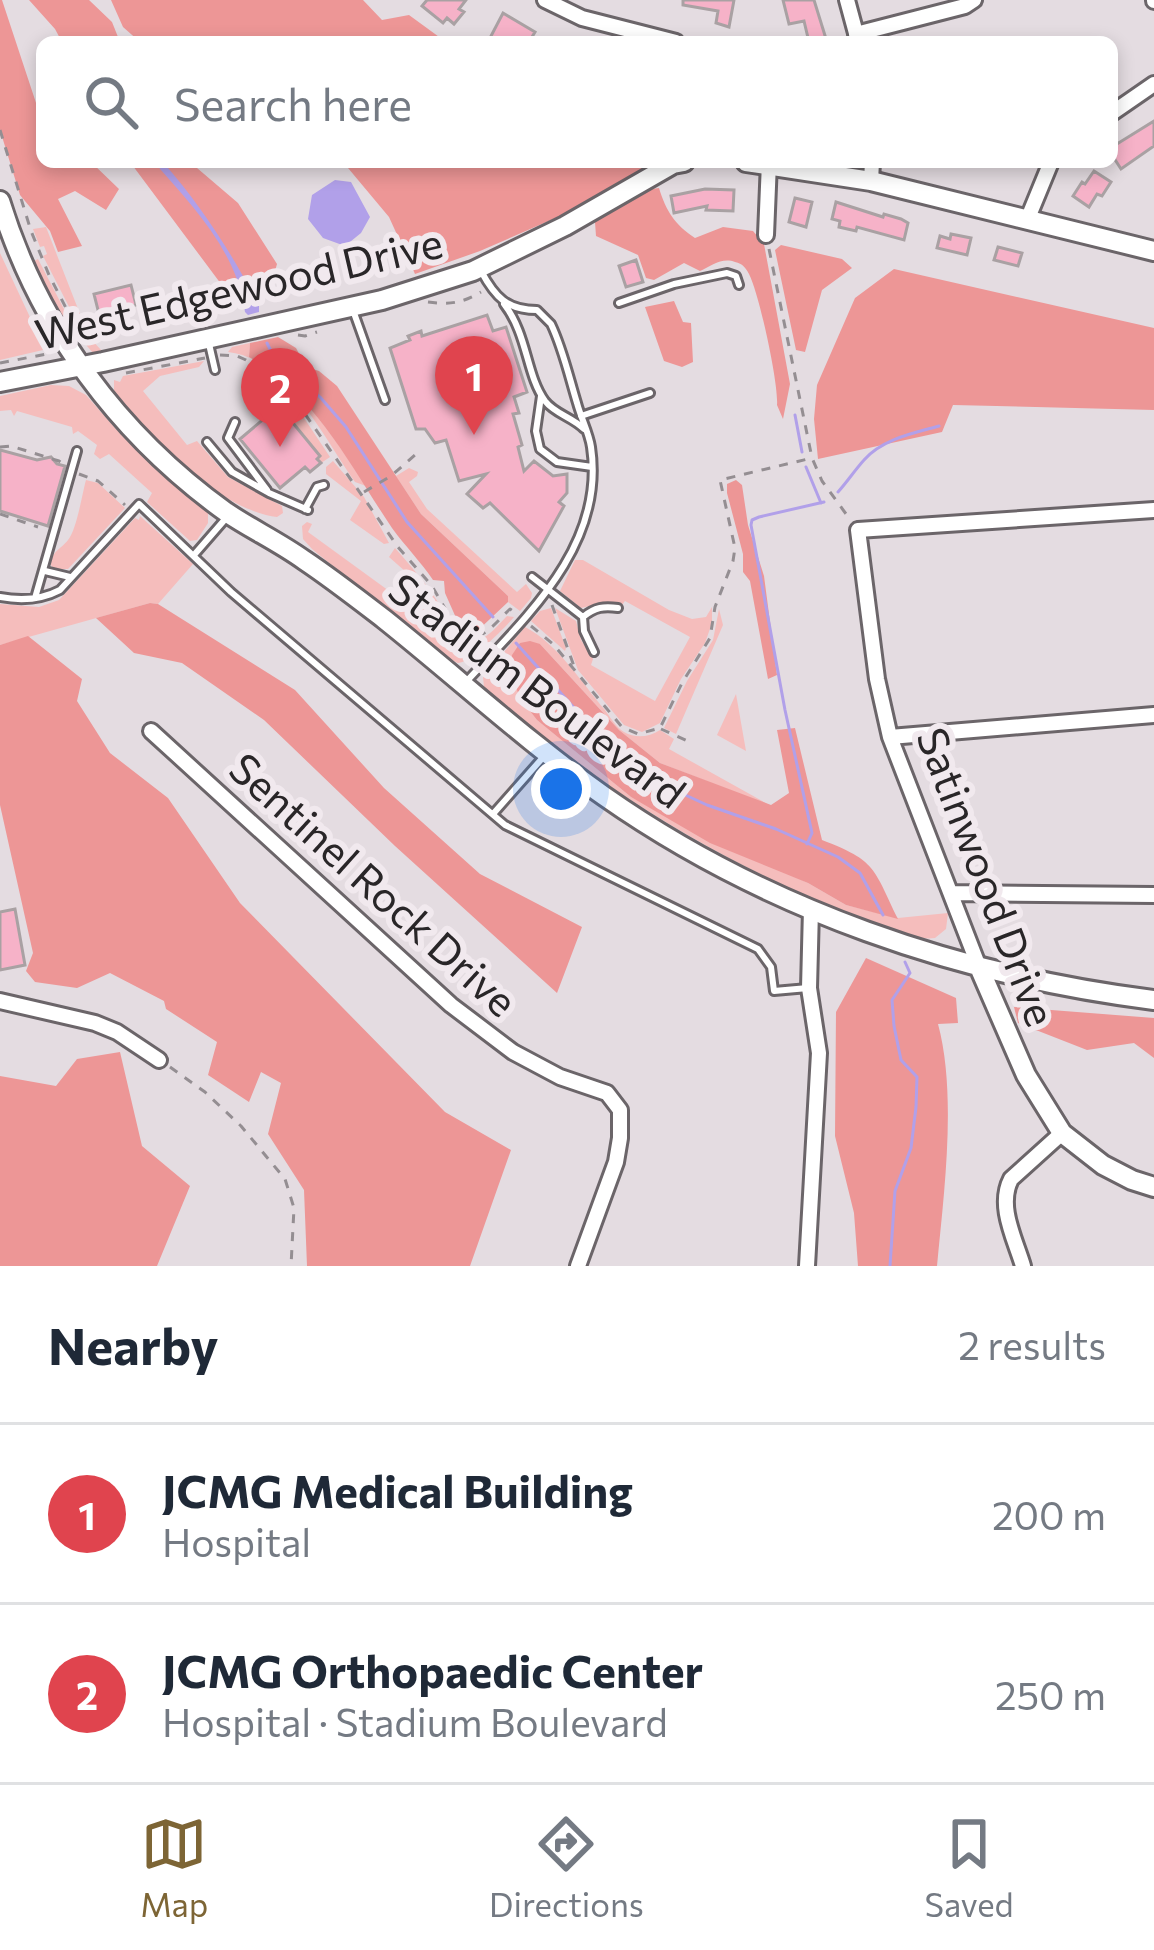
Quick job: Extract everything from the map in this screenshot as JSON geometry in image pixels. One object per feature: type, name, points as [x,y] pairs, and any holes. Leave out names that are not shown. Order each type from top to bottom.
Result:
[{"type":"main road","name":"West Edgewood Drive","points":[[0,382],[74,358],[213,347],[382,300],[479,268],[566,226],[666,168]]},
{"type":"main road","points":[[820,168],[871,172],[1154,250]]},
{"type":"main road","name":"Stadium Boulevard","points":[[0,201],[32,287],[74,358],[124,422],[174,471],[229,514],[304,560],[386,621],[606,798],[733,873],[884,938],[979,967],[1154,1000]]},
{"type":"main road","name":"Satinwood Drive","points":[[979,967],[1026,1075],[1062,1133],[1103,1166],[1154,1187]]},
{"type":"street","points":[[545,0],[582,18],[652,36]]},
{"type":"street","points":[[848,0],[857,36]]},
{"type":"street","points":[[864,36],[974,0]]},
{"type":"street","points":[[1118,109],[1154,84]]},
{"type":"street","points":[[766,235],[769,168]]},
{"type":"street","points":[[1028,218],[1049,168]]},
{"type":"street","points":[[858,530],[1154,510]]},
{"type":"street","name":"Satinwood Drive","points":[[858,530],[877,679],[890,737],[979,967]]},
{"type":"street","points":[[890,737],[1154,715]]},
{"type":"street","name":"Sentinel Rock Drive","points":[[151,731],[451,1005],[513,1052],[560,1077],[607,1093],[620,1110],[616,1162],[578,1266]]},
{"type":"street","points":[[951,893],[1154,896]]},
{"type":"street","points":[[807,1266],[819,1053],[809,988],[811,909]]},
{"type":"street","points":[[0,1001],[95,1023],[159,1060]]},
{"type":"street","points":[[1023,1266],[1006,1210],[1006,1189],[1062,1133]]},
{"type":"lane","points":[[479,268],[519,329],[548,406],[586,432]]},
{"type":"lane","points":[[619,303],[674,284],[732,273],[739,285]]},
{"type":"lane","points":[[708,277],[711,288]]},
{"type":"lane","points":[[503,304],[523,310],[548,306]]},
{"type":"lane","points":[[352,307],[386,400]]},
{"type":"lane","points":[[462,686],[548,591],[575,549],[587,511],[591,445],[558,338],[537,310]]},
{"type":"lane","points":[[213,347],[215,370]]},
{"type":"lane","points":[[580,416],[650,393]]},
{"type":"lane","points":[[541,395],[536,430],[540,448],[557,462],[592,467]]},
{"type":"lane","points":[[235,422],[228,438],[269,493]]},
{"type":"lane","points":[[207,442],[232,472],[306,509],[317,488],[324,485]]},
{"type":"lane","points":[[35,598],[77,451]]},
{"type":"lane","points":[[0,597],[46,597],[60,590],[139,504],[231,592],[505,824],[758,949],[771,967],[774,992],[809,988]]},
{"type":"lane","points":[[194,555],[229,514]]},
{"type":"lane","points":[[44,570],[70,578]]},
{"type":"lane","points":[[532,577],[584,616]]},
{"type":"lane","points":[[584,616],[603,606],[618,608]]},
{"type":"lane","points":[[584,616],[584,631],[594,652]]},
{"type":"lane","points":[[493,814],[546,753]]},
{"type":"path","points":[[0,130],[31,231],[83,346],[74,358],[0,363]]},
{"type":"path","points":[[766,235],[812,458],[822,481],[858,530]]},
{"type":"path","points":[[213,347],[266,373],[298,404],[398,547],[432,586],[460,636],[473,639],[510,609],[515,613]]},
{"type":"path","points":[[362,492],[415,455]]},
{"type":"path","points":[[526,622],[553,644],[622,728],[648,734],[659,728],[710,638],[715,607],[733,561],[733,535],[720,480],[812,458]]},
{"type":"path","points":[[0,514],[38,526]]},
{"type":"path","points":[[548,591],[576,671]]},
{"type":"path","points":[[659,728],[692,743]]},
{"type":"path","points":[[159,1060],[242,1126],[285,1179],[294,1208],[291,1266]]},
{"type":"shaded area","points":[[2,0],[36,103],[36,168],[97,168],[119,189],[106,210],[75,191],[58,199],[82,246],[58,252],[50,231],[20,195],[0,130]]},
{"type":"shaded area","points":[[29,0],[89,0],[112,22],[118,36],[59,36]]},
{"type":"shaded area","points":[[111,0],[363,0],[382,20],[409,15],[438,36],[133,36],[123,27]]},
{"type":"shaded area","points":[[134,168],[197,168],[238,203],[277,264],[269,292],[242,298],[227,292]]},
{"type":"shaded area","points":[[159,168],[168,168],[203,213],[238,267],[259,312],[245,312],[233,269],[198,213]]},
{"type":"shaded area","points":[[348,168],[646,168],[592,202],[415,274],[389,217]]},
{"type":"shaded area","points":[[335,180],[351,182],[370,217],[361,233],[345,246],[323,238],[308,219],[312,195]]},
{"type":"shaded area","points":[[659,188],[672,217],[695,238],[723,227],[753,231],[764,244],[790,384],[783,419],[763,319],[744,266],[726,261],[700,271],[684,263],[654,280],[646,278],[638,255],[596,236],[595,222],[644,190]]},
{"type":"shaded area","points":[[46,227],[89,337],[102,351],[93,353],[87,346],[43,256],[47,254],[33,229]]},
{"type":"shaded area","points":[[781,245],[842,259],[852,268],[822,290],[805,352],[796,350],[775,250]]},
{"type":"shaded area","points":[[0,253],[43,350],[0,360]]},
{"type":"shaded area","points":[[38,259],[77,334],[77,342],[32,262]]},
{"type":"shaded area","points":[[894,269],[1154,328],[1154,410],[953,405],[942,432],[818,459],[817,385],[855,298]]},
{"type":"shaded area","points":[[674,301],[683,322],[691,323],[693,362],[682,367],[664,361],[645,307]]},
{"type":"shaded area","points":[[278,337],[296,348],[306,367],[337,386],[421,514],[508,596],[508,602],[473,635],[461,629],[444,581],[433,580],[397,535],[313,412],[249,357],[250,343]]},
{"type":"shaded area","points":[[250,343],[249,357],[264,366],[228,352]]},
{"type":"shaded area","points":[[204,361],[199,367],[160,376],[143,391],[187,445],[197,441],[228,477],[282,506],[283,513],[277,517],[233,502],[209,487],[163,450],[114,392],[114,380],[120,382],[123,376]]},
{"type":"shaded area","points":[[69,386],[86,395],[115,428],[208,512],[208,523],[197,540],[190,541],[147,502],[152,493],[109,454],[100,459],[94,454],[97,445],[78,431],[73,434],[72,427],[17,411],[14,416],[11,410],[0,411],[0,396]]},
{"type":"shaded area","points":[[288,387],[315,414],[366,486],[355,482]]},
{"type":"shaded area","points":[[286,402],[296,406],[330,457],[321,463],[317,459],[320,455],[279,406]]},
{"type":"shaded area","points":[[333,461],[364,497],[389,543],[350,520],[361,501],[326,474]]},
{"type":"shaded area","points":[[409,468],[418,472],[409,482],[427,509],[517,592],[526,584],[531,598],[520,611],[421,514],[396,476]]},
{"type":"shaded area","points":[[86,480],[98,483],[125,508],[68,569],[54,569],[50,564],[71,535]]},
{"type":"shaded area","points":[[736,480],[742,485],[764,576],[777,675],[768,679],[727,493],[727,484]]},
{"type":"shaded area","points":[[140,516],[193,564],[158,604],[0,645],[0,604],[39,607],[59,600]]},
{"type":"shaded area","points":[[312,524],[308,532],[418,612],[432,595],[389,557],[395,548],[431,591],[463,640],[479,640],[507,616],[514,617],[478,652],[457,663],[312,549],[303,539],[302,526]]},
{"type":"shaded area","points":[[575,560],[583,560],[692,619],[706,617],[712,607],[705,643],[660,723],[642,732],[624,725],[578,670],[555,608],[576,621],[593,659],[591,665],[655,701],[690,637],[625,601],[581,608],[560,591]]},
{"type":"shaded area","points":[[150,603],[295,690],[384,788],[480,874],[582,927],[557,993],[264,720],[182,663],[134,653],[96,618]]},
{"type":"shaded area","points":[[551,608],[566,648],[565,651],[531,621]]},
{"type":"shaded area","points":[[719,609],[723,625],[676,734],[664,728],[713,640]]},
{"type":"shaded area","points":[[525,627],[558,653],[621,730],[647,736],[660,730],[674,739],[669,749],[771,806],[660,763],[619,730],[540,644],[510,671],[521,698],[537,720],[631,797],[846,905],[898,918],[948,913],[946,929],[935,938],[909,935],[814,899],[717,852],[580,766],[494,700],[484,687],[483,677]]},
{"type":"shaded area","points":[[28,636],[82,679],[77,701],[110,753],[168,798],[240,903],[445,1112],[511,1150],[470,1266],[307,1266],[304,1190],[268,1134],[281,1083],[261,1072],[249,1102],[208,1075],[217,1042],[166,1009],[164,1001],[110,973],[77,988],[35,982],[26,971],[33,953],[0,805],[0,645]]},
{"type":"shaded area","points":[[520,643],[540,644],[619,730],[660,763],[771,805],[789,793],[777,730],[795,728],[822,840],[854,854],[871,868],[898,919],[846,905],[808,883],[710,843],[631,797],[537,720],[520,698],[510,671],[512,655]]},
{"type":"shaded area","points":[[736,694],[746,751],[717,735]]},
{"type":"shaded area","points":[[866,958],[956,998],[958,1023],[938,1024],[948,1112],[937,1266],[858,1266],[854,1213],[835,1136],[836,1012]]},
{"type":"shaded area","points":[[1014,1007],[1154,1018],[1154,1058],[1134,1043],[1087,1050],[1018,1023]]},
{"type":"shaded area","points":[[120,1052],[142,1146],[190,1186],[157,1266],[0,1266],[0,1076],[56,1086],[77,1059]]},
{"type":"building","points":[[427,0],[466,0],[454,24],[447,18],[443,23],[422,6]]},
{"type":"building","points":[[683,0],[734,0],[729,27],[716,23],[718,11],[683,5]]},
{"type":"building","points":[[783,0],[814,0],[825,36],[808,36],[804,21],[789,24]]},
{"type":"building","points":[[503,13],[535,32],[533,36],[491,36]]},
{"type":"building","points":[[1154,121],[1154,146],[1121,169],[1118,143]]},
{"type":"building","points":[[1094,171],[1111,182],[1089,207],[1073,196]]},
{"type":"building","points":[[705,189],[734,190],[733,211],[706,210],[707,206],[674,213],[671,196]]},
{"type":"building","points":[[795,198],[812,202],[806,227],[789,222]]},
{"type":"building","points":[[836,202],[901,219],[908,223],[904,240],[839,227],[840,221],[832,219]]},
{"type":"building","points":[[951,234],[971,238],[967,255],[937,248],[940,236],[950,239]]},
{"type":"building","points":[[998,247],[1022,253],[1018,266],[994,260]]},
{"type":"building","points":[[636,260],[643,282],[626,287],[619,266]]},
{"type":"building","points":[[131,285],[136,305],[99,314],[94,294]]},
{"type":"building","points":[[487,315],[493,331],[506,327],[527,392],[514,397],[519,413],[513,414],[524,471],[534,461],[553,476],[567,474],[567,493],[559,502],[564,506],[539,551],[490,503],[483,508],[467,494],[486,474],[459,481],[446,440],[435,443],[425,429],[416,429],[390,348],[421,331],[422,336]]},
{"type":"building","points":[[279,406],[321,463],[310,472],[305,467],[280,488],[240,439]]},
{"type":"building","points":[[0,450],[37,460],[51,457],[65,466],[48,526],[0,511]]},
{"type":"building","points":[[15,909],[25,965],[0,970],[0,912]]},
{"type":"waterway","points":[[267,343],[273,355],[346,427],[407,522],[493,617]]},
{"type":"waterway","points":[[795,415],[802,452]]},
{"type":"waterway","points":[[838,492],[880,447],[939,426]]},
{"type":"waterway","points":[[806,467],[821,503]]},
{"type":"waterway","points":[[807,844],[812,833],[751,525],[759,517],[824,502]]},
{"type":"waterway","points":[[516,643],[601,738],[642,775],[838,857],[860,873],[883,915]]},
{"type":"waterway","points":[[890,1266],[895,1191],[911,1148],[916,1107],[917,1077],[901,1060],[892,1000],[910,973],[905,962]]},
{"type":"place","name":"JCMG Medical Building","points":[[474,435]]},
{"type":"place","name":"JCMG Orthopaedic Center","points":[[280,447]]}]
